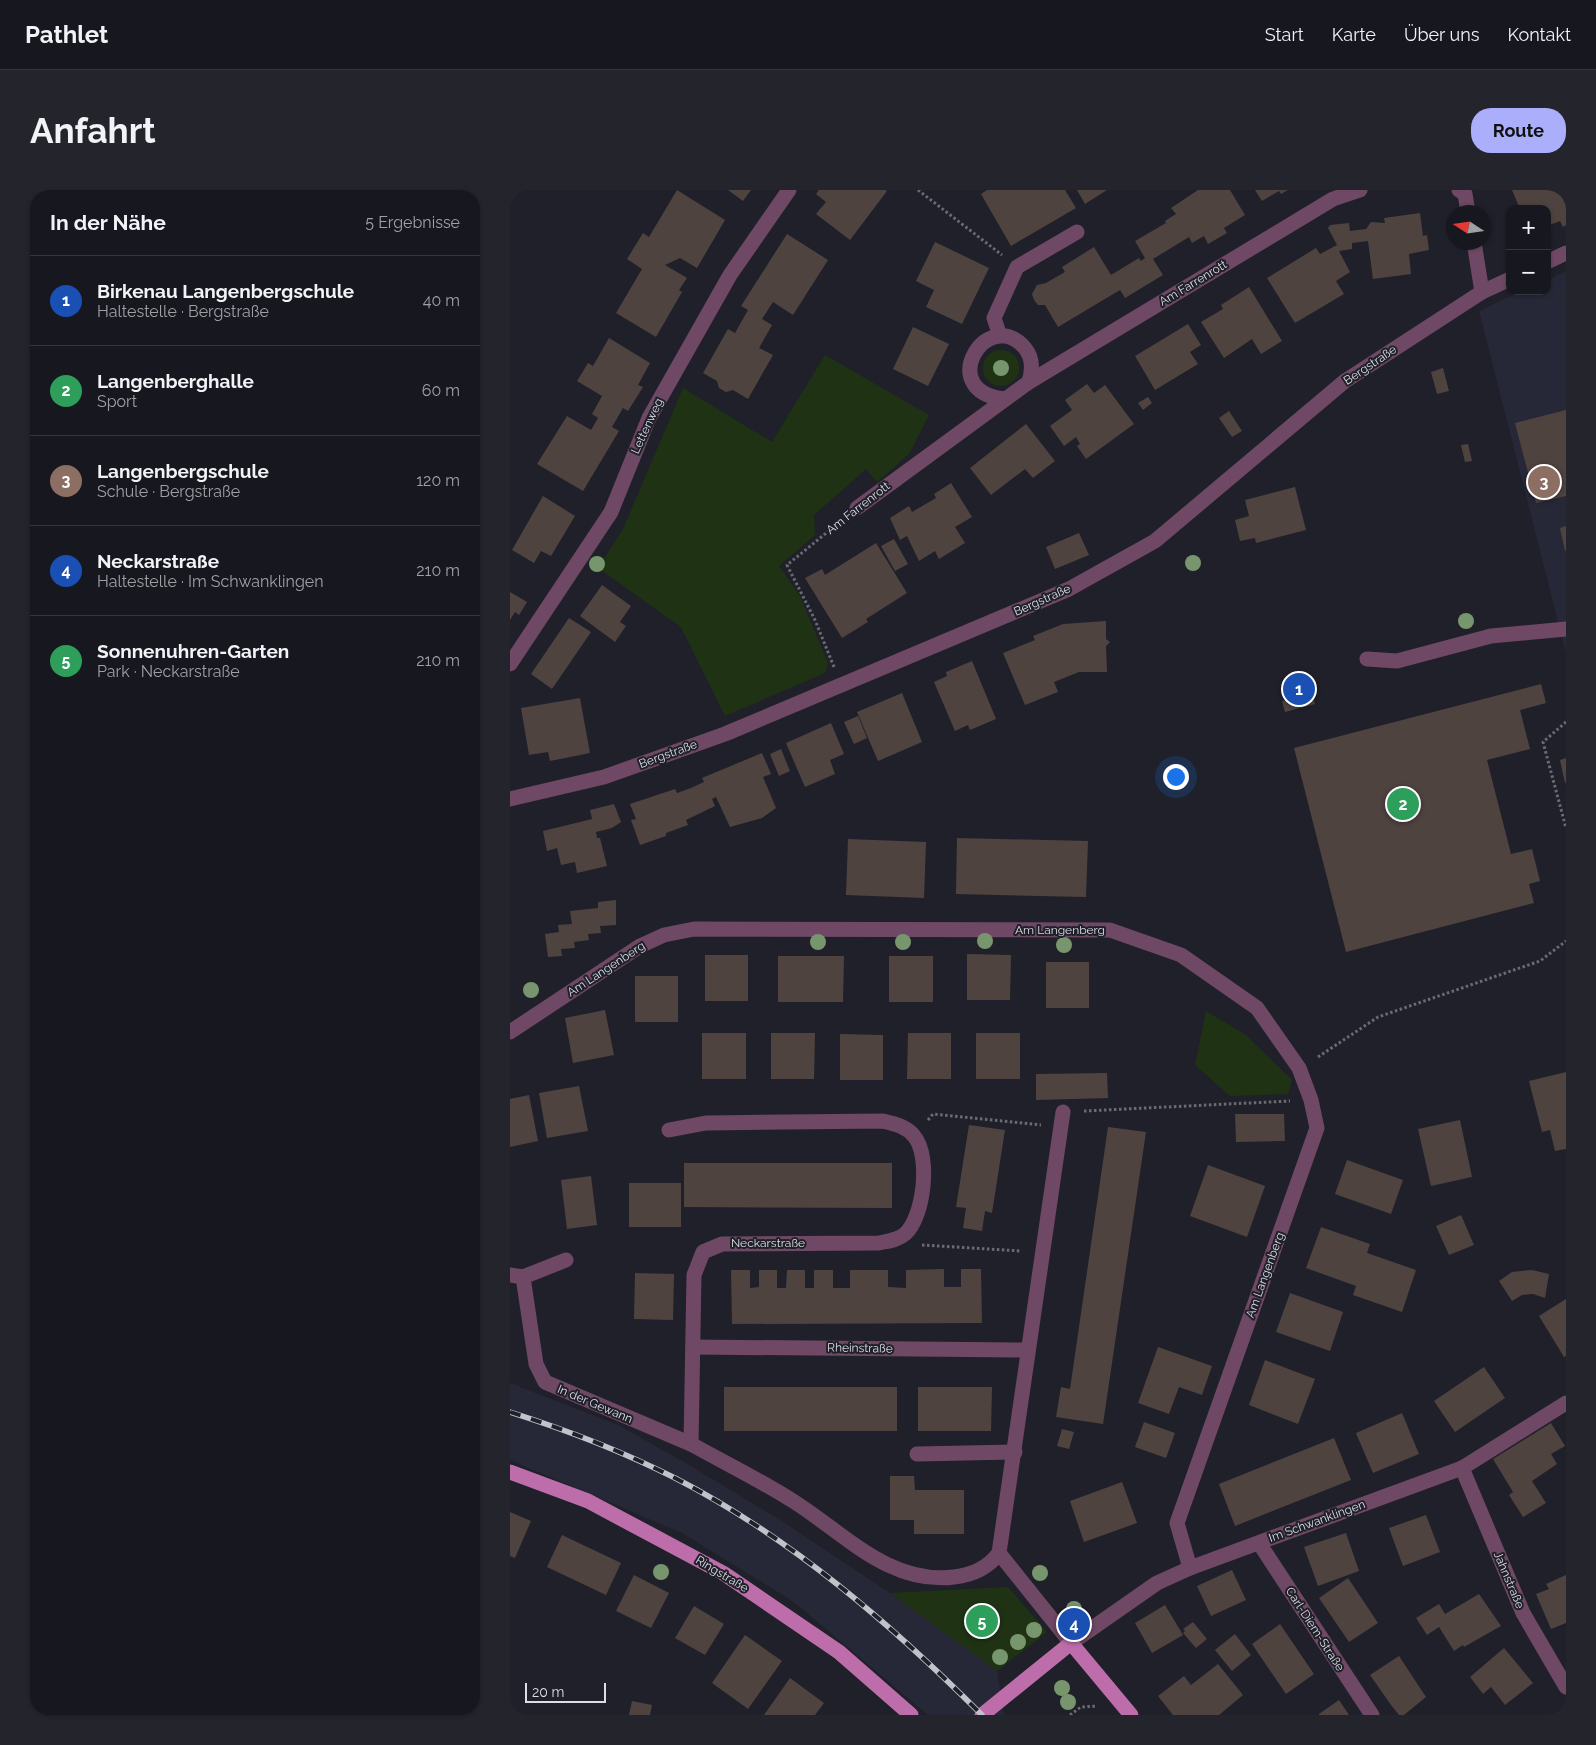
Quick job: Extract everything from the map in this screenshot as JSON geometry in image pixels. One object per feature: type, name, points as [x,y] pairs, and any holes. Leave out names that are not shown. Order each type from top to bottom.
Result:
[{"type":"main road","name":"Ringstraße","points":[[510,1472],[588,1501],[723,1573],[839,1652],[911,1715]]},
{"type":"main road","points":[[982,1715],[1071,1643],[1131,1715]]},
{"type":"street","name":"Lettenweg","points":[[510,664],[611,512],[649,418],[730,275],[789,190]]},
{"type":"street","name":"Am Farrenrott","points":[[857,508],[1029,382],[1333,199],[1360,190]]},
{"type":"street","points":[[1459,190],[1465,194],[1467,205]]},
{"type":"street","points":[[1000,336],[994,318],[1012,263],[1077,232]]},
{"type":"street","points":[[1475,250],[1482,292]]},
{"type":"street","points":[[1551,260],[1566,253]]},
{"type":"street","name":"Bergstraße","points":[[510,799],[604,777],[725,734],[842,686],[1069,588],[1155,542],[1345,381],[1482,292],[1506,281]]},
{"type":"street","points":[[1004,399],[991,398],[980,391],[973,382],[969,370],[971,357],[978,346],[988,339],[1000,336],[1011,338],[1028,351],[1032,372],[1029,382]]},
{"type":"street","points":[[1367,658],[1397,661],[1492,636],[1566,628]]},
{"type":"street","name":"Am Langenberg","points":[[510,1032],[640,946],[664,935],[694,928],[1110,930],[1181,955],[1257,1008],[1299,1068],[1312,1100],[1317,1128],[1177,1523],[1190,1568]]},
{"type":"street","points":[[691,1444],[793,1501],[885,1565],[905,1574],[930,1578],[962,1576],[983,1568],[999,1553],[1062,1120]]},
{"type":"street","points":[[669,1130],[706,1123],[883,1121],[900,1125],[914,1135]]},
{"type":"street","name":"Neckarstraße","points":[[691,1444],[694,1275],[703,1252],[722,1244],[879,1243],[903,1236],[911,1228],[924,1178],[920,1148],[914,1135]]},
{"type":"street","name":"In der Gewann","points":[[566,1260],[516,1276],[536,1364],[545,1382],[691,1444]]},
{"type":"street","name":"Rheinstraße","points":[[693,1347],[1028,1350]]},
{"type":"street","name":"Im Schwanklingen","points":[[1071,1643],[1156,1583],[1259,1542],[1462,1468],[1566,1403]]},
{"type":"street","points":[[917,1454],[1015,1452]]},
{"type":"street","name":"Jahnstraße","points":[[1462,1468],[1523,1613],[1566,1687]]},
{"type":"street","name":"Carl-Diem-Straße","points":[[1259,1542],[1372,1715]]},
{"type":"street","points":[[999,1553],[1071,1643]]},
{"type":"path","points":[[918,190],[1012,263]]},
{"type":"path","name":"Am Farrenrott","points":[[842,686],[815,620],[787,565],[857,508]]},
{"type":"path","points":[[1566,722],[1543,742],[1566,828]]},
{"type":"path","points":[[1328,1052],[1378,1017],[1540,961],[1566,941]]},
{"type":"path","points":[[914,1135],[933,1114],[1062,1120],[1312,1100]]},
{"type":"path","points":[[918,1245],[1042,1252]]},
{"type":"path","points":[[1070,1715],[1082,1707],[1099,1705],[1114,1694]]},
{"type":"shaded area","points":[[1566,271],[1566,653],[1479,311],[1513,295],[1551,295],[1551,278]]},
{"type":"shaded area","points":[[510,1383],[618,1425],[780,1520],[890,1593],[997,1671],[1004,1715],[928,1715],[794,1602],[682,1533],[510,1460]]},
{"type":"green space","points":[[1001,350],[1008,351],[1014,355],[1018,361],[1018,375],[1014,381],[1008,385],[1001,386],[994,385],[988,381],[984,375],[983,368],[984,361],[988,355],[994,351]]},
{"type":"green space","points":[[825,355],[929,415],[909,454],[877,482],[866,469],[814,515],[815,535],[779,566],[800,596],[828,663],[825,673],[725,716],[681,627],[598,568],[623,529],[683,388],[772,442]]},
{"type":"green space","points":[[1206,1011],[1246,1035],[1292,1080],[1288,1094],[1230,1096],[1195,1065]]},
{"type":"green space","points":[[1008,1587],[1047,1632],[997,1671],[890,1593]]},
{"type":"building","points":[[677,190],[725,220],[697,268],[680,258],[665,265],[687,278],[679,290],[682,292],[656,337],[616,313],[642,269],[627,259],[643,233],[649,237]]},
{"type":"building","points":[[728,190],[751,190],[743,201]]},
{"type":"building","points":[[819,190],[887,191],[850,240],[816,214],[826,202],[816,194]]},
{"type":"building","points":[[987,190],[1065,190],[1076,208],[1011,246],[981,194]]},
{"type":"building","points":[[1077,190],[1107,190],[1085,204]]},
{"type":"building","points":[[1198,190],[1230,190],[1245,215],[1224,228],[1227,233],[1208,244],[1204,236],[1192,243],[1189,237],[1153,259],[1163,275],[1125,298],[1120,290],[1058,327],[1045,305],[1038,305],[1034,300],[1032,294],[1037,285],[1046,283],[1065,272],[1062,267],[1094,247],[1111,275],[1139,258],[1141,261],[1145,258],[1135,241],[1166,223],[1165,221],[1176,214],[1171,208]]},
{"type":"building","points":[[1255,190],[1288,190],[1281,194],[1279,191],[1262,201]]},
{"type":"building","points":[[1512,190],[1566,190],[1566,225],[1563,227],[1560,221],[1551,224],[1551,205],[1518,205]]},
{"type":"building","points":[[1420,213],[1423,236],[1427,235],[1429,250],[1409,254],[1411,274],[1373,279],[1368,241],[1352,243],[1352,249],[1339,251],[1350,272],[1336,281],[1344,294],[1295,323],[1267,278],[1316,248],[1320,254],[1337,245],[1328,228],[1330,225],[1349,223],[1350,231],[1366,229],[1371,222],[1385,223],[1384,218]]},
{"type":"building","points":[[787,234],[828,260],[793,315],[773,302],[762,319],[772,325],[759,348],[773,355],[748,399],[733,390],[726,392],[719,388],[717,381],[703,373],[728,329],[735,333],[748,310],[741,306]]},
{"type":"building","points":[[935,242],[989,268],[962,324],[926,307],[934,290],[916,281]]},
{"type":"building","points":[[1249,287],[1282,341],[1261,354],[1252,339],[1224,358],[1201,322],[1223,309],[1221,305]]},
{"type":"building","points":[[1188,324],[1201,345],[1190,352],[1198,364],[1155,390],[1135,356]]},
{"type":"building","points":[[913,327],[949,344],[928,386],[893,369]]},
{"type":"building","points":[[609,338],[650,363],[638,385],[643,387],[628,411],[623,408],[612,427],[619,431],[583,491],[537,464],[567,416],[591,430],[598,418],[592,414],[602,396],[577,381],[588,363],[593,366]]},
{"type":"building","points":[[1443,368],[1449,391],[1437,394],[1431,372]]},
{"type":"building","points":[[1087,384],[1094,393],[1105,385],[1134,424],[1086,459],[1077,446],[1080,444],[1076,437],[1064,446],[1050,426],[1072,410],[1065,400]]},
{"type":"building","points":[[1148,397],[1152,403],[1143,410],[1138,403]]},
{"type":"building","points":[[1566,410],[1566,496],[1536,503],[1515,423]]},
{"type":"building","points":[[1229,411],[1242,431],[1232,437],[1219,418]]},
{"type":"building","points":[[1026,424],[1055,461],[1033,478],[1025,469],[991,495],[970,468]]},
{"type":"building","points":[[1468,444],[1472,461],[1465,462],[1461,445]]},
{"type":"building","points":[[951,483],[972,517],[955,527],[965,543],[939,559],[935,551],[919,561],[907,536],[900,540],[890,518],[909,506],[912,512],[936,498],[934,494]]},
{"type":"building","points":[[1295,487],[1306,530],[1256,543],[1255,538],[1240,541],[1235,520],[1249,516],[1245,500]]},
{"type":"building","points":[[543,496],[575,516],[551,556],[541,551],[534,563],[512,550]]},
{"type":"building","points":[[1566,526],[1566,551],[1565,551],[1560,528]]},
{"type":"building","points":[[1079,533],[1089,555],[1055,569],[1046,547]]},
{"type":"building","points":[[894,539],[908,564],[895,571],[881,546]]},
{"type":"building","points":[[876,543],[907,593],[866,619],[868,622],[842,638],[805,578],[822,569],[825,575]]},
{"type":"building","points":[[602,585],[631,606],[620,622],[626,626],[615,642],[580,616]]},
{"type":"building","points":[[510,592],[527,602],[519,615],[515,612],[510,620]]},
{"type":"building","points":[[569,618],[591,632],[552,689],[531,674]]},
{"type":"building","points":[[1106,621],[1106,639],[1110,642],[1106,646],[1107,672],[1079,672],[1054,682],[1058,692],[1025,705],[1003,653],[1035,640],[1033,636],[1063,624]]},
{"type":"building","points":[[972,661],[996,719],[970,730],[968,725],[955,731],[934,682],[947,676],[946,672]]},
{"type":"building","points":[[1541,684],[1546,703],[1520,710],[1530,749],[1487,760],[1511,854],[1532,849],[1540,881],[1529,884],[1534,903],[1346,952],[1294,748]]},
{"type":"building","points":[[902,693],[922,742],[878,761],[857,712]]},
{"type":"building","points":[[1312,694],[1315,704],[1285,712],[1282,701]]},
{"type":"building","points":[[580,698],[590,753],[550,761],[548,752],[529,755],[521,708]]},
{"type":"building","points":[[858,716],[867,738],[854,744],[844,722]]},
{"type":"building","points":[[831,723],[844,754],[830,760],[835,774],[805,787],[786,743]]},
{"type":"building","points":[[781,749],[790,771],[779,776],[770,754]]},
{"type":"building","points":[[762,753],[771,774],[763,777],[776,808],[762,818],[730,827],[716,797],[712,799],[715,806],[686,820],[688,825],[666,833],[666,836],[640,845],[631,820],[636,819],[630,804],[675,789],[677,793],[691,788],[704,782],[702,778]]},
{"type":"building","points":[[1566,758],[1566,782],[1565,783],[1560,760]]},
{"type":"building","points":[[614,804],[621,822],[612,828],[596,832],[597,838],[600,838],[607,866],[577,873],[575,862],[561,865],[557,848],[547,851],[543,831],[592,819],[590,810]]},
{"type":"building","points":[[957,838],[1088,841],[1086,897],[956,894]]},
{"type":"building","points":[[848,839],[926,842],[924,898],[846,895]]},
{"type":"building","points":[[616,900],[616,925],[600,926],[601,933],[588,934],[589,940],[574,942],[575,948],[561,949],[562,956],[548,957],[545,934],[559,932],[558,925],[572,924],[570,911],[598,908],[598,902]]},
{"type":"building","points":[[967,954],[1011,955],[1010,1000],[967,1000]]},
{"type":"building","points":[[705,955],[748,955],[748,1001],[705,1001]]},
{"type":"building","points":[[778,956],[844,956],[843,1002],[778,1002]]},
{"type":"building","points":[[889,956],[933,956],[933,1002],[889,1002]]},
{"type":"building","points":[[1046,962],[1089,962],[1089,1008],[1046,1008]]},
{"type":"building","points":[[635,976],[678,976],[678,1022],[635,1022]]},
{"type":"building","points":[[605,1010],[614,1055],[573,1063],[565,1018]]},
{"type":"building","points":[[702,1033],[746,1033],[746,1079],[702,1079]]},
{"type":"building","points":[[771,1033],[815,1033],[814,1079],[771,1079]]},
{"type":"building","points":[[908,1033],[951,1033],[951,1079],[907,1079]]},
{"type":"building","points":[[976,1033],[1020,1033],[1020,1079],[976,1079]]},
{"type":"building","points":[[840,1034],[883,1035],[883,1080],[840,1080]]},
{"type":"building","points":[[1566,1072],[1566,1149],[1555,1151],[1550,1130],[1542,1132],[1529,1081]]},
{"type":"building","points":[[1107,1073],[1108,1098],[1036,1100],[1036,1074]]},
{"type":"building","points":[[579,1086],[588,1131],[547,1138],[539,1093]]},
{"type":"building","points":[[529,1095],[538,1141],[510,1147],[510,1099]]},
{"type":"building","points":[[1235,1114],[1284,1114],[1285,1141],[1236,1142]]},
{"type":"building","points":[[1460,1120],[1472,1177],[1431,1186],[1418,1129]]},
{"type":"building","points":[[969,1125],[1005,1130],[992,1213],[985,1211],[982,1231],[963,1228],[966,1208],[956,1207]]},
{"type":"building","points":[[1108,1127],[1146,1132],[1103,1424],[1056,1417],[1061,1387],[1070,1389]]},
{"type":"building","points":[[1347,1160],[1403,1180],[1391,1214],[1335,1194]]},
{"type":"building","points":[[684,1163],[892,1163],[892,1208],[684,1207]]},
{"type":"building","points":[[1208,1165],[1265,1186],[1247,1237],[1190,1216]]},
{"type":"building","points":[[591,1176],[597,1225],[567,1229],[561,1180]]},
{"type":"building","points":[[629,1183],[681,1183],[681,1227],[629,1227]]},
{"type":"building","points":[[1461,1215],[1474,1245],[1449,1255],[1436,1226]]},
{"type":"building","points":[[1321,1227],[1370,1244],[1367,1253],[1416,1270],[1402,1312],[1353,1295],[1356,1286],[1306,1268]]},
{"type":"building","points":[[944,1269],[944,1287],[961,1287],[961,1269],[981,1269],[982,1323],[732,1324],[731,1270],[750,1270],[750,1288],[759,1287],[759,1270],[777,1270],[777,1288],[786,1288],[787,1270],[805,1270],[805,1288],[814,1288],[814,1270],[833,1270],[833,1288],[850,1288],[850,1270],[888,1270],[888,1287],[906,1288],[906,1270]]},
{"type":"building","points":[[1532,1270],[1549,1274],[1545,1298],[1533,1294],[1522,1295],[1512,1301],[1499,1281],[1512,1272]]},
{"type":"building","points":[[635,1273],[674,1274],[673,1320],[634,1319]]},
{"type":"building","points":[[1290,1293],[1343,1312],[1330,1351],[1276,1332]]},
{"type":"building","points":[[1566,1299],[1566,1356],[1564,1357],[1539,1316]]},
{"type":"building","points":[[1158,1347],[1212,1366],[1202,1395],[1179,1387],[1169,1414],[1138,1403]]},
{"type":"building","points":[[1265,1360],[1315,1379],[1298,1424],[1249,1405]]},
{"type":"building","points":[[1484,1367],[1505,1398],[1455,1432],[1434,1401]]},
{"type":"building","points":[[724,1387],[897,1387],[897,1431],[724,1431]]},
{"type":"building","points":[[918,1387],[992,1387],[991,1431],[918,1431]]},
{"type":"building","points":[[1402,1413],[1419,1454],[1373,1473],[1356,1433]]},
{"type":"building","points":[[1144,1422],[1175,1433],[1166,1458],[1135,1447]]},
{"type":"building","points":[[1551,1423],[1565,1446],[1551,1454],[1557,1464],[1532,1481],[1546,1503],[1523,1517],[1509,1495],[1513,1492],[1493,1459]]},
{"type":"building","points":[[1062,1429],[1074,1432],[1069,1449],[1057,1446]]},
{"type":"building","points":[[1334,1438],[1351,1480],[1235,1526],[1219,1484]]},
{"type":"building","points":[[890,1476],[914,1476],[915,1490],[964,1490],[964,1534],[914,1534],[914,1520],[890,1520]]},
{"type":"building","points":[[1122,1482],[1137,1523],[1084,1542],[1070,1501]]},
{"type":"building","points":[[510,1512],[531,1521],[515,1558],[510,1556]]},
{"type":"building","points":[[1426,1515],[1440,1552],[1403,1566],[1389,1528]]},
{"type":"building","points":[[1346,1533],[1359,1571],[1318,1586],[1304,1547]]},
{"type":"building","points":[[562,1535],[621,1563],[606,1595],[547,1567]]},
{"type":"building","points":[[1232,1570],[1246,1600],[1211,1616],[1197,1586]]},
{"type":"building","points":[[634,1575],[669,1593],[651,1628],[616,1611]]},
{"type":"building","points":[[1566,1575],[1566,1623],[1551,1629],[1536,1594],[1549,1589],[1546,1584]]},
{"type":"building","points":[[1348,1578],[1378,1623],[1349,1642],[1319,1598]]},
{"type":"building","points":[[1479,1594],[1501,1626],[1454,1651],[1439,1627],[1427,1635],[1416,1618],[1439,1604],[1445,1614]]},
{"type":"building","points":[[1165,1605],[1183,1635],[1152,1653],[1135,1623]]},
{"type":"building","points":[[694,1606],[724,1624],[705,1655],[675,1638]]},
{"type":"building","points":[[1193,1622],[1207,1639],[1196,1648],[1183,1633],[1185,1631],[1183,1629]]},
{"type":"building","points":[[1280,1624],[1314,1674],[1286,1694],[1252,1644]]},
{"type":"building","points":[[1235,1634],[1251,1655],[1232,1671],[1215,1650]]},
{"type":"building","points":[[745,1635],[782,1661],[748,1709],[712,1683]]},
{"type":"building","points":[[1504,1648],[1533,1683],[1505,1705],[1491,1687],[1483,1694],[1470,1677]]},
{"type":"building","points":[[1399,1656],[1426,1697],[1404,1715],[1399,1715],[1370,1675]]},
{"type":"building","points":[[1218,1664],[1243,1695],[1219,1715],[1173,1715],[1158,1696],[1184,1676],[1191,1685]]},
{"type":"building","points":[[790,1678],[824,1703],[815,1715],[764,1715]]},
{"type":"building","points":[[1339,1700],[1349,1715],[1319,1715],[1319,1714]]},
{"type":"building","points":[[632,1701],[652,1705],[650,1715],[629,1715]]},
{"type":"railway","points":[[510,1412],[594,1442],[655,1468],[717,1501],[759,1527],[838,1584],[912,1648],[982,1715]]},
{"type":"place","name":"Langenbergschule","points":[[1544,482]]},
{"type":"place","name":"Birkenau Langenbergschule","points":[[1299,689]]},
{"type":"place","name":"Langenberghalle","points":[[1403,804]]},
{"type":"place","name":"Sonnenuhren-Garten","points":[[982,1621]]},
{"type":"place","name":"Neckarstraße","points":[[1074,1624]]}]
